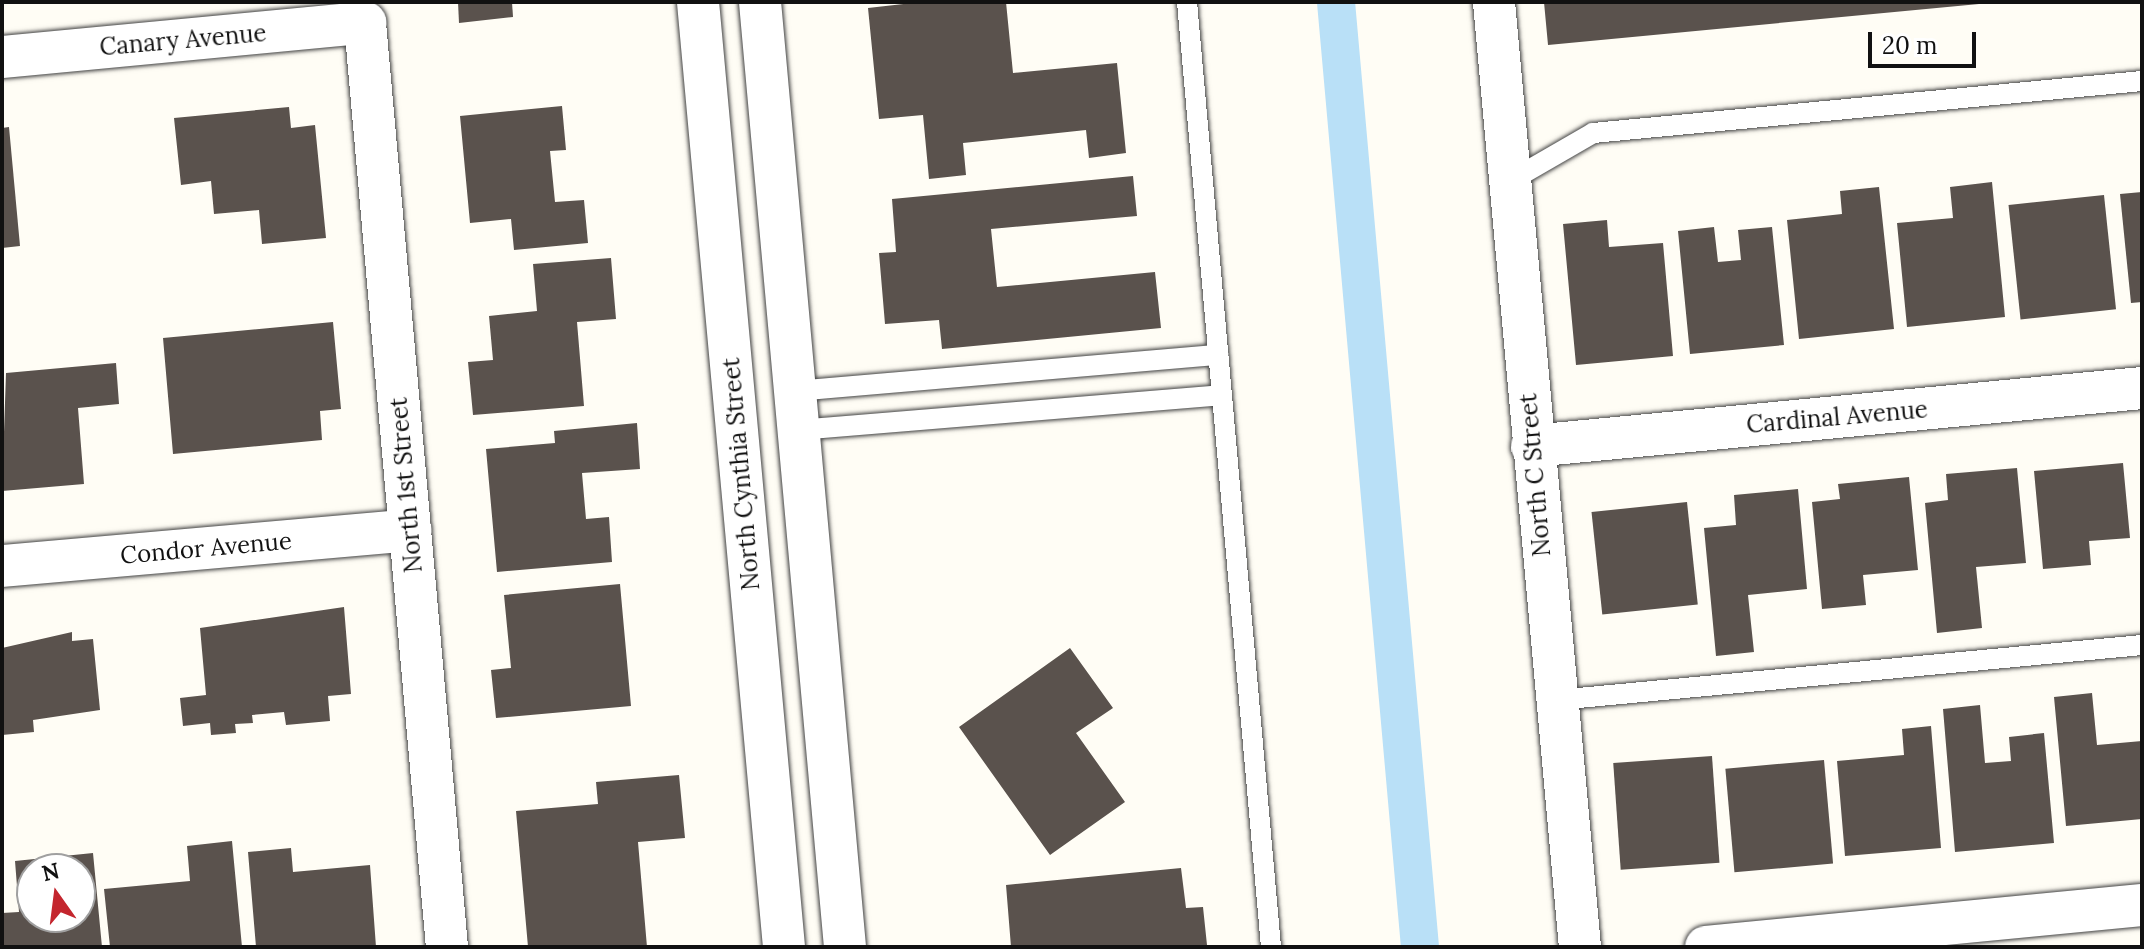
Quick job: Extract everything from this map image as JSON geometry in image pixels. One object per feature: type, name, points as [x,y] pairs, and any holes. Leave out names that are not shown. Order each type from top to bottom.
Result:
[{"type":"street","name":"North Cynthia Street","points":[[698,2],[784,947]]},
{"type":"street","points":[[760,2],[845,947]]},
{"type":"street","name":"North C Street","points":[[1494,2],[1580,947]]},
{"type":"street","name":"Canary Avenue","points":[[2,57],[365,23]]},
{"type":"street","name":"North 1st Street","points":[[365,23],[447,947]]},
{"type":"street","name":"Cardinal Avenue","points":[[1532,446],[2142,388]]},
{"type":"street","name":"Condor Avenue","points":[[2,566],[410,530]]},
{"type":"street","points":[[1706,947],[2142,905]]},
{"type":"lane","points":[[1187,2],[1271,947]]},
{"type":"lane","points":[[1510,181],[1593,133],[2142,81]]},
{"type":"lane","points":[[797,411],[1218,355]]},
{"type":"lane","points":[[797,411],[1221,395]]},
{"type":"lane","points":[[1557,700],[2142,645]]},
{"type":"building","points":[[458,2],[512,2],[513,17],[459,23]]},
{"type":"building","points":[[921,2],[1006,2],[1013,73],[1117,63],[1126,153],[1089,158],[1086,130],[963,143],[966,175],[929,179],[923,115],[879,119],[868,8]]},
{"type":"building","points":[[1544,2],[1979,2],[1979,4],[1548,45]]},
{"type":"building","points":[[562,106],[566,150],[550,151],[555,202],[584,200],[588,243],[514,250],[511,219],[470,223],[460,116]]},
{"type":"building","points":[[289,107],[291,128],[315,125],[326,238],[262,244],[259,210],[214,214],[211,181],[181,185],[174,118]]},
{"type":"building","points":[[9,127],[20,246],[2,248],[2,128]]},
{"type":"building","points":[[1133,176],[1137,216],[991,229],[997,287],[1155,272],[1161,328],[942,349],[939,320],[885,324],[879,253],[896,252],[892,199]]},
{"type":"building","points":[[1992,182],[2005,317],[1907,327],[1897,223],[1953,218],[1950,187]]},
{"type":"building","points":[[1879,187],[1894,329],[1799,339],[1787,220],[1842,214],[1840,191]]},
{"type":"building","points":[[2142,192],[2142,302],[2131,303],[2120,194]]},
{"type":"building","points":[[2104,195],[2116,309],[2021,319],[2009,205]]},
{"type":"building","points":[[1607,220],[1609,247],[1663,243],[1673,356],[1576,365],[1563,224]]},
{"type":"building","points":[[1714,227],[1718,262],[1741,260],[1738,230],[1772,227],[1784,345],[1690,354],[1678,231]]},
{"type":"building","points":[[611,258],[616,319],[577,322],[584,406],[473,415],[468,362],[493,360],[489,316],[537,311],[533,264]]},
{"type":"building","points":[[333,322],[341,409],[320,411],[322,440],[173,454],[163,338]]},
{"type":"building","points":[[116,363],[119,404],[78,408],[84,484],[2,491],[6,373]]},
{"type":"building","points":[[637,423],[640,469],[582,473],[586,519],[609,517],[612,562],[497,572],[486,449],[555,443],[554,431]]},
{"type":"building","points":[[2123,463],[2130,538],[2089,541],[2091,565],[2043,569],[2034,471]]},
{"type":"building","points":[[2017,468],[2026,563],[1976,567],[1982,628],[1937,633],[1925,503],[1948,500],[1946,474]]},
{"type":"building","points":[[1909,477],[1918,570],[1863,575],[1866,605],[1822,609],[1812,502],[1840,499],[1838,484]]},
{"type":"building","points":[[1798,489],[1807,589],[1748,595],[1754,652],[1716,656],[1704,528],[1736,525],[1734,495]]},
{"type":"building","points":[[1687,502],[1698,604],[1602,614],[1592,512]]},
{"type":"building","points":[[620,584],[631,706],[496,718],[491,670],[511,668],[504,595]]},
{"type":"building","points":[[344,607],[351,694],[328,696],[330,721],[286,725],[284,712],[252,715],[253,723],[235,724],[236,733],[211,735],[210,723],[183,726],[180,698],[206,695],[200,628]]},
{"type":"building","points":[[72,632],[72,641],[93,639],[100,710],[33,720],[34,732],[2,735],[2,648]]},
{"type":"building","points":[[1070,648],[1113,708],[1076,733],[1125,802],[1050,855],[959,727]]},
{"type":"building","points":[[2092,693],[2097,745],[2142,741],[2142,819],[2066,826],[2054,697]]},
{"type":"building","points":[[1980,705],[1985,763],[2011,761],[2009,737],[2044,733],[2054,843],[1955,852],[1943,709]]},
{"type":"building","points":[[1931,726],[1941,848],[1845,856],[1837,761],[1904,755],[1902,729]]},
{"type":"building","points":[[1712,756],[1719,863],[1621,870],[1613,763]]},
{"type":"building","points":[[1824,760],[1833,864],[1734,872],[1725,769]]},
{"type":"building","points":[[679,775],[685,838],[638,842],[647,947],[528,947],[516,811],[598,804],[596,782]]},
{"type":"building","points":[[232,841],[242,947],[110,947],[104,889],[190,881],[187,846]]},
{"type":"building","points":[[291,848],[293,872],[370,865],[376,947],[256,947],[248,852]]},
{"type":"building","points":[[1181,868],[1186,908],[1203,907],[1207,945],[1011,947],[1006,885]]},
{"type":"building","points":[[96,884],[102,947],[2,947],[2,913],[16,912],[16,933],[96,933]]},
{"type":"waterway","points":[[1336,2],[1420,947]]}]
